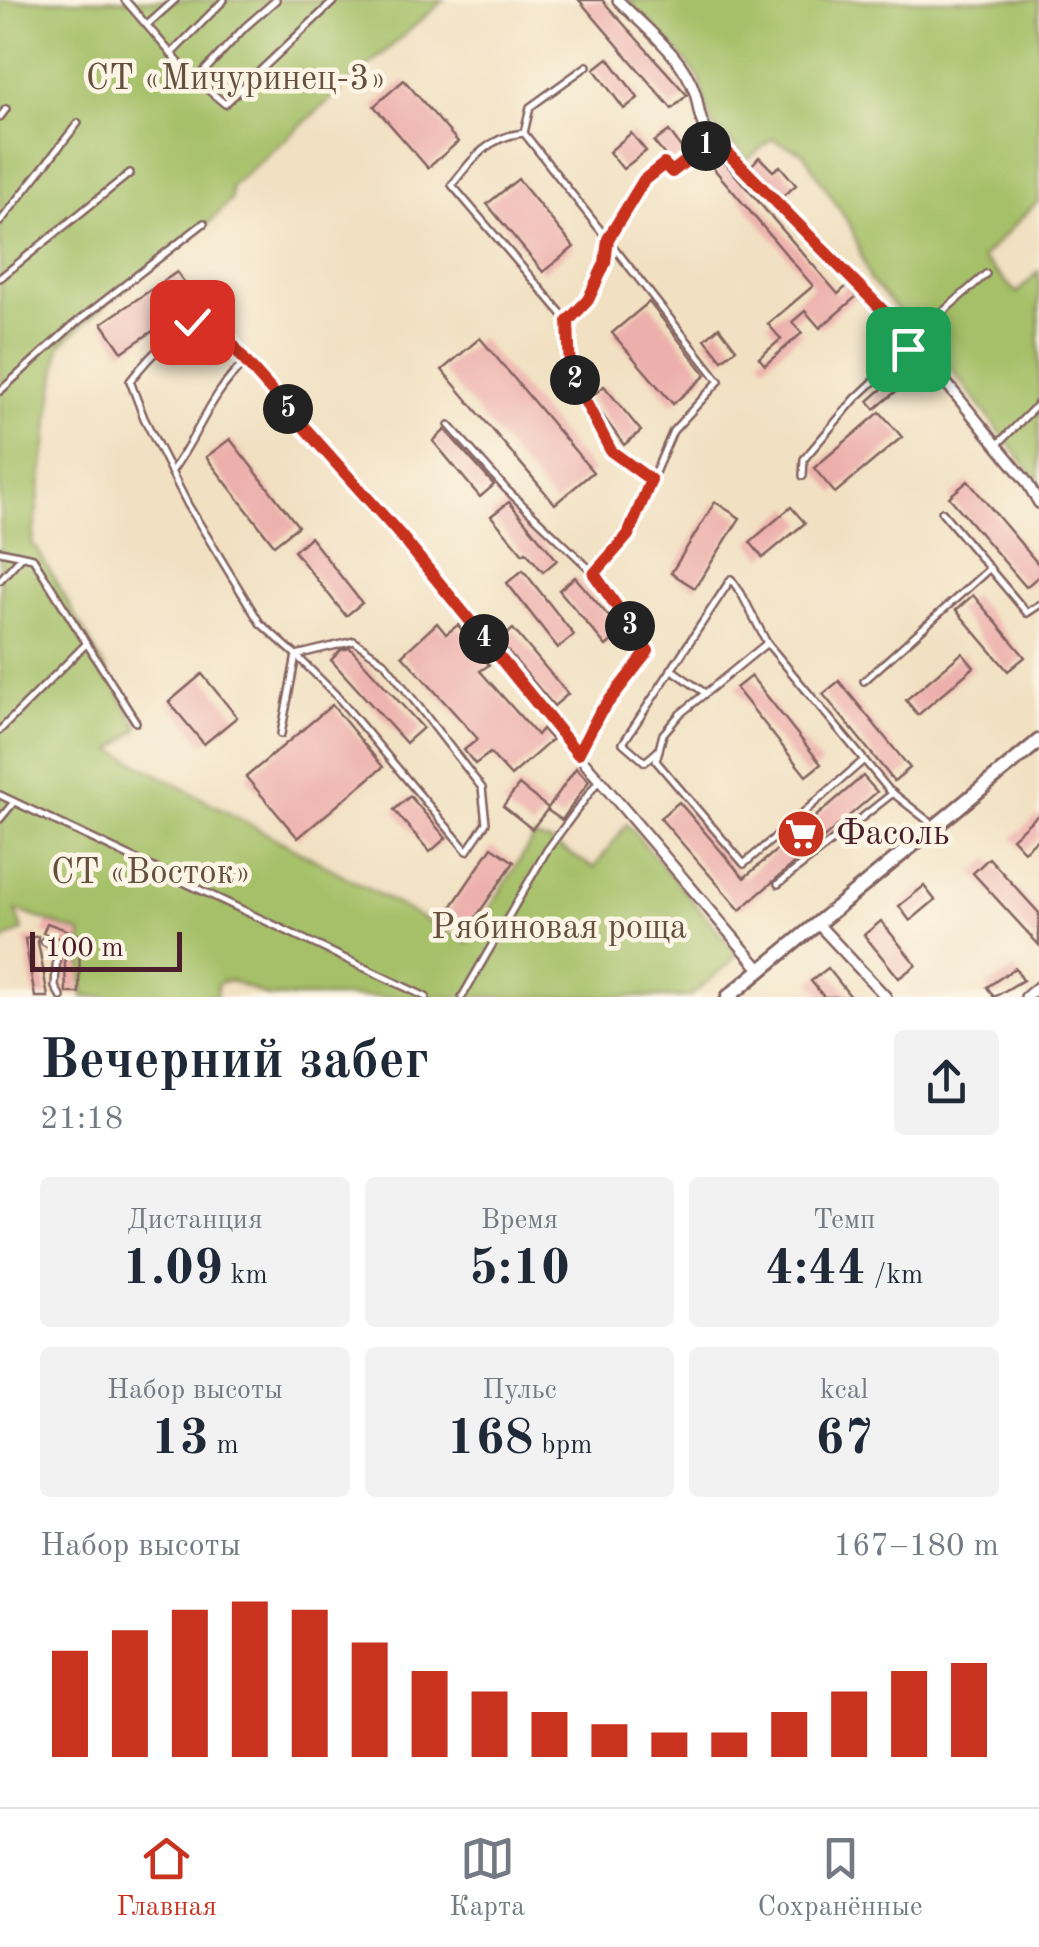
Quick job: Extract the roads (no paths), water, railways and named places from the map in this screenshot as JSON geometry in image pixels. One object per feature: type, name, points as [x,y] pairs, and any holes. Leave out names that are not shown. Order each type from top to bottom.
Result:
[{"type":"main road","points":[[728,997],[1039,741]]},
{"type":"street","points":[[618,0],[678,64],[695,93],[696,111],[714,139],[912,340],[1039,503]]},
{"type":"street","points":[[582,758],[761,970]]},
{"type":"street","points":[[817,923],[886,997]]},
{"type":"street","points":[[1026,997],[1039,986]]},
{"type":"lane","points":[[125,0],[171,54],[225,104],[335,0]]},
{"type":"lane","points":[[147,25],[175,0]]},
{"type":"lane","points":[[171,54],[224,0]]},
{"type":"lane","points":[[196,80],[276,0]]},
{"type":"lane","points":[[524,133],[530,107],[587,66]]},
{"type":"lane","points":[[0,117],[6,109]]},
{"type":"lane","points":[[0,222],[78,123]]},
{"type":"lane","points":[[524,133],[719,381],[673,431],[628,535],[594,574]]},
{"type":"lane","points":[[524,133],[505,135],[476,153],[452,185],[568,321],[570,372],[611,451],[651,480]]},
{"type":"lane","points":[[568,321],[588,300],[605,263],[608,239],[644,180],[664,164],[672,172],[714,139]]},
{"type":"lane","points":[[0,278],[130,173]]},
{"type":"lane","points":[[0,391],[72,326],[204,224]]},
{"type":"lane","points":[[803,476],[804,459],[855,399],[908,349],[912,340],[986,274]]},
{"type":"lane","points":[[296,655],[354,641],[384,662],[482,788],[486,823],[468,851],[336,695],[260,622],[171,472],[130,380],[153,352],[192,322],[212,318],[246,362],[402,537],[582,758],[599,714],[648,651],[594,574],[506,489],[448,425]]},
{"type":"lane","points":[[171,472],[189,448],[207,407],[225,380],[246,362]]},
{"type":"lane","points":[[997,445],[1039,403]]},
{"type":"lane","points":[[942,512],[1027,613],[1039,605]]},
{"type":"lane","points":[[0,550],[32,558],[136,722]]},
{"type":"lane","points":[[0,580],[22,556]]},
{"type":"lane","points":[[864,681],[990,568]]},
{"type":"lane","points":[[659,750],[645,762],[623,743],[731,579],[767,643],[893,793],[934,826]]},
{"type":"lane","points":[[767,643],[705,693],[663,734],[656,761],[744,864],[864,760]]},
{"type":"lane","points":[[0,730],[86,644]]},
{"type":"lane","points":[[281,734],[296,655]]},
{"type":"lane","points":[[670,669],[705,693]]},
{"type":"lane","points":[[462,997],[547,850],[600,779]]},
{"type":"lane","points":[[778,884],[893,793]]},
{"type":"lane","points":[[0,795],[426,997]]},
{"type":"lane","points":[[0,819],[15,802]]},
{"type":"lane","points":[[44,941],[57,949],[54,987],[60,997]]},
{"type":"place","name":"Фасоль","points":[[801,834]]},
{"type":"park label","name":"СТ «Мичуринец-3»","points":[[236,79]]},
{"type":"park label","name":"СТ «Восток»","points":[[151,873]]},
{"type":"park label","name":"Рябиновая роща","points":[[559,928]]}]
